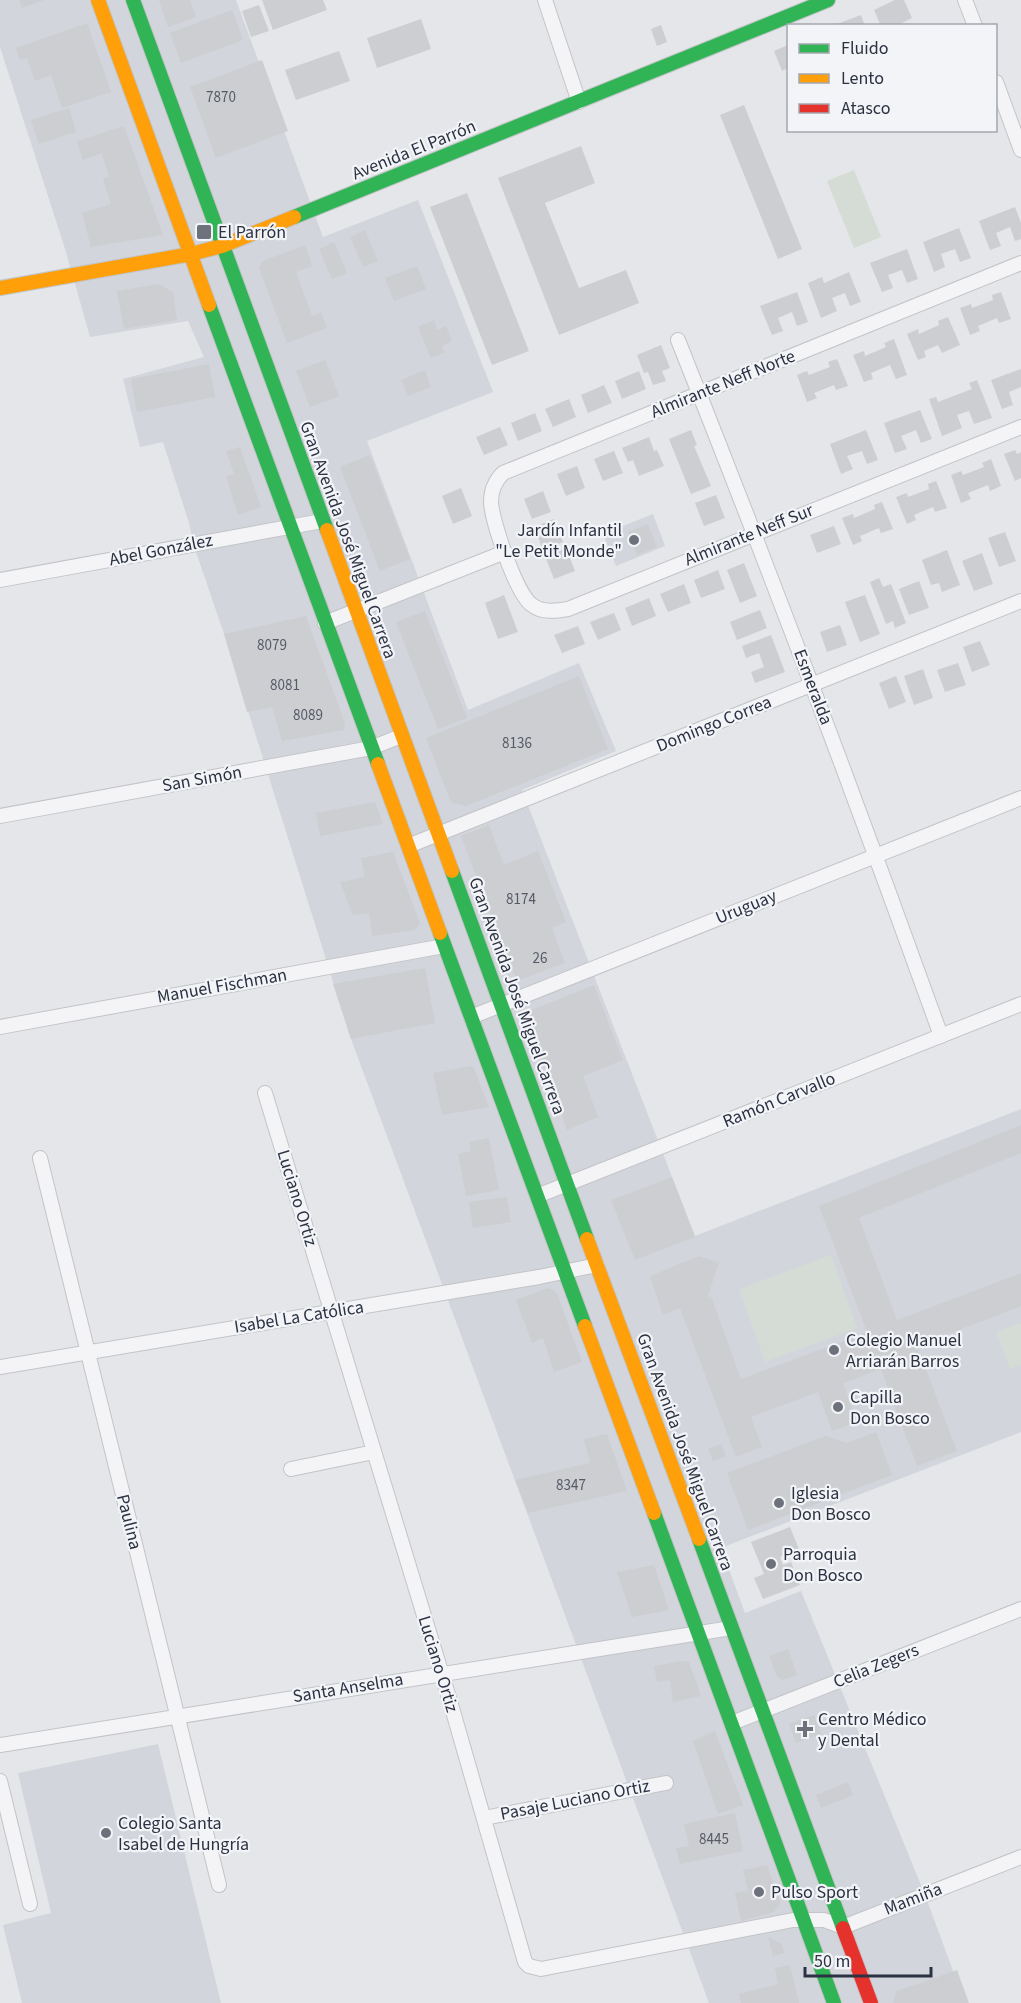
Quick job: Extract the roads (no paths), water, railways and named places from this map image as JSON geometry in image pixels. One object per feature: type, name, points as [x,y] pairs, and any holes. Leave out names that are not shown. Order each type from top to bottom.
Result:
[{"type":"main road","points":[[98,0],[325,623],[834,2003]]},
{"type":"main road","name":"Gran Avenida José Miguel Carrera","points":[[133,0],[401,736],[871,2003]]},
{"type":"main road","name":"Avenida El Parrón","points":[[1,286],[191,254],[222,246],[828,0]]},
{"type":"street","points":[[545,0],[579,102]]},
{"type":"street","points":[[965,0],[974,24]]},
{"type":"street","points":[[997,84],[1021,150]]},
{"type":"street","name":"Almirante Neff Norte","points":[[505,552],[491,502],[494,486],[503,473],[1021,263]]},
{"type":"street","name":"Esmeralda","points":[[678,340],[812,684],[940,1036]]},
{"type":"street","name":"Almirante Neff Sur","points":[[505,552],[520,591],[531,605],[558,611],[568,609],[1021,427]]},
{"type":"street","name":"Abel González","points":[[0,580],[322,521]]},
{"type":"street","points":[[325,623],[505,552]]},
{"type":"street","name":"Domingo Correa","points":[[408,846],[1021,601]]},
{"type":"street","name":"San Simón","points":[[0,816],[371,748],[401,736]]},
{"type":"street","name":"Uruguay","points":[[471,1017],[1021,798]]},
{"type":"street","name":"Manuel Fischman","points":[[0,1027],[444,946]]},
{"type":"street","name":"Ramón Carvallo","points":[[537,1196],[1021,1004]]},
{"type":"street","name":"Luciano Ortiz","points":[[265,1093],[441,1673],[525,1962],[535,1969],[541,1969],[771,1923],[804,1919]]},
{"type":"street","name":"Paulina","points":[[40,1158],[219,1885]]},
{"type":"street","name":"Isabel La Católica","points":[[0,1367],[597,1265]]},
{"type":"street","points":[[291,1469],[374,1452]]},
{"type":"street","name":"Celia Zegers","points":[[732,1723],[1021,1609]]},
{"type":"street","name":"Santa Anselma","points":[[0,1745],[731,1628]]},
{"type":"street","points":[[0,1781],[30,1904]]},
{"type":"street","name":"Pasaje Luciano Ortiz","points":[[484,1818],[666,1783]]},
{"type":"street","name":"Mamiña","points":[[843,1927],[1021,1857]]},
{"type":"street","points":[[804,1919],[824,1920],[843,1927]]},
{"type":"place","name":"El Parrón","points":[[204,232]]},
{"type":"place","name":"Jardín Infantil \"Le Petit Monde\"","points":[[634,540]]},
{"type":"place","name":"Colegio Manuel Arriarán Barros","points":[[834,1350]]},
{"type":"place","name":"Capilla Don Bosco","points":[[838,1407]]},
{"type":"place","name":"Iglesia Don Bosco","points":[[779,1503]]},
{"type":"place","name":"Parroquia Don Bosco","points":[[771,1564]]},
{"type":"place","name":"Centro Médico y Dental","points":[[805,1729]]},
{"type":"place","name":"Colegio Santa Isabel de Hungría","points":[[106,1833]]},
{"type":"place","name":"Pulso Sport","points":[[759,1892]]}]
